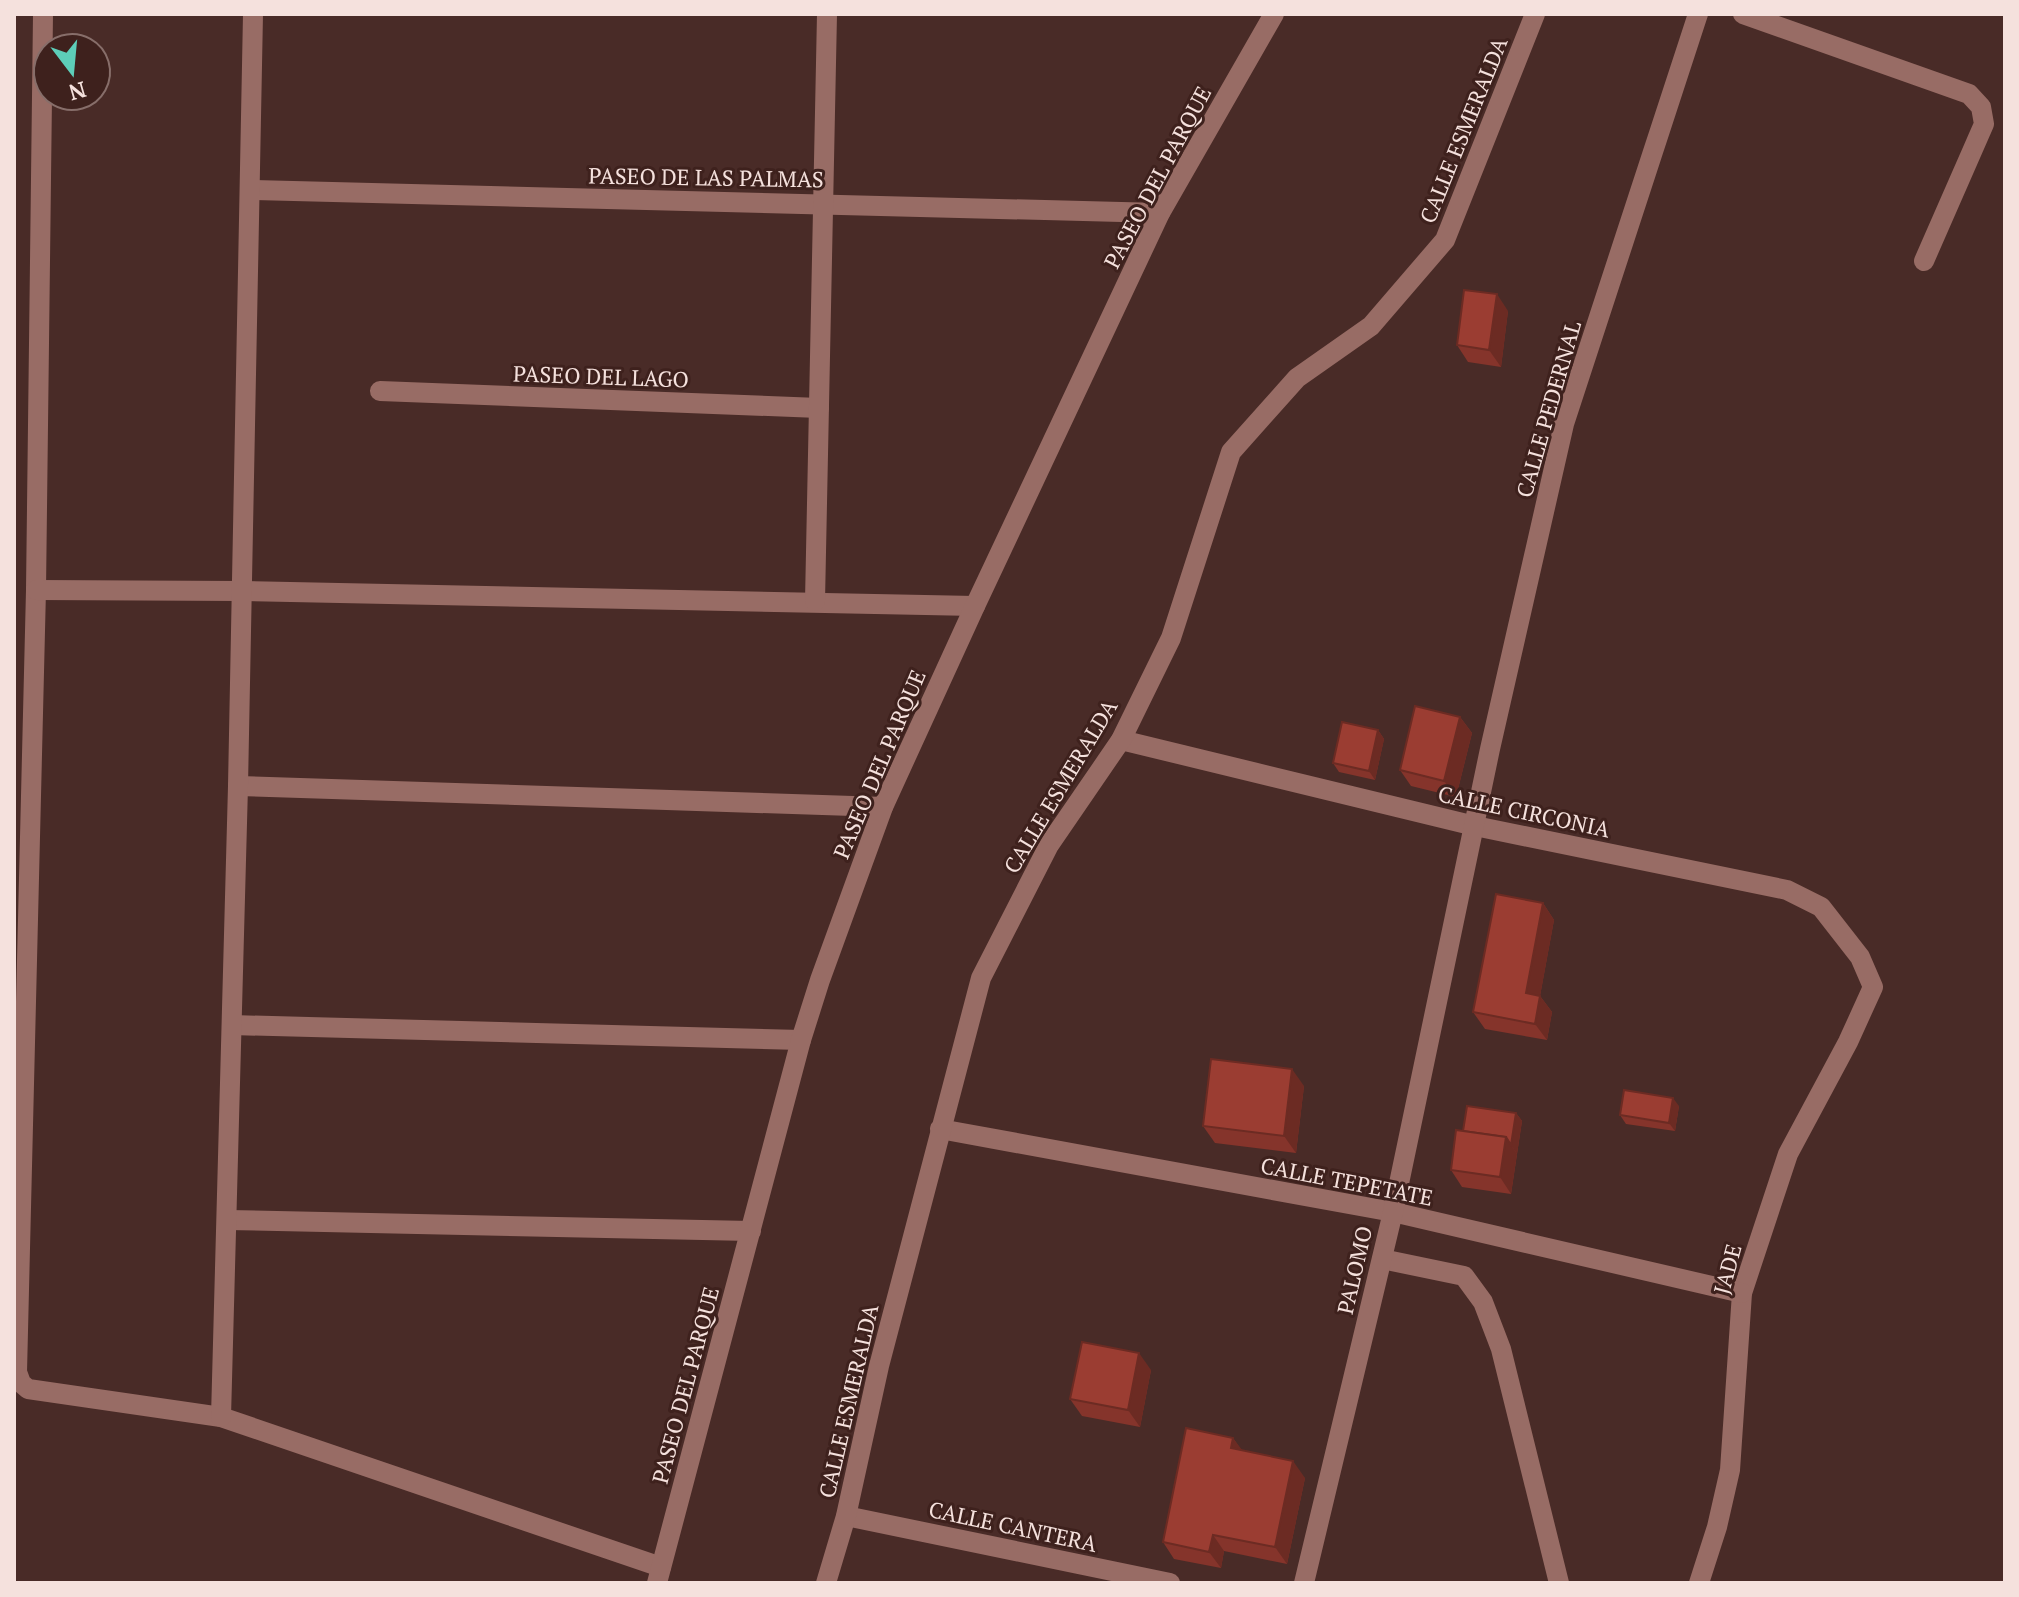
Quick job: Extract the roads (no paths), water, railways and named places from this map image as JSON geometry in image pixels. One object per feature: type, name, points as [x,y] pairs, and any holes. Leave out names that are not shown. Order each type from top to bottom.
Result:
[{"type":"street","points":[[43,14],[36,590],[17,1372],[21,1383],[28,1389],[221,1417],[659,1575]]},
{"type":"street","points":[[221,1417],[238,786],[253,14]]},
{"type":"street","points":[[815,601],[827,14]]},
{"type":"street","name":"PASEO DEL PARQUE","points":[[659,1575],[801,1040],[883,807],[1160,213],[1274,14]]},
{"type":"street","name":"CALLE ESMERALDA","points":[[826,1583],[846,1516],[879,1366],[981,978],[1049,845],[1121,740],[1171,638],[1231,452],[1297,378],[1371,326],[1445,240],[1535,14]]},
{"type":"street","name":"CALLE PEDERNAL","points":[[1475,826],[1564,424],[1698,14]]},
{"type":"street","points":[[1743,14],[1969,94],[1981,107],[1984,124],[1924,261]]},
{"type":"street","name":"PASEO DE LAS PALMAS","points":[[251,190],[1160,213]]},
{"type":"street","name":"PASEO DEL LAGO","points":[[380,391],[819,408]]},
{"type":"street","points":[[36,590],[240,591],[975,606]]},
{"type":"street","name":"CALLE CIRCONIA","points":[[1121,740],[1475,826],[1787,890],[1821,907],[1860,957],[1873,987]]},
{"type":"street","points":[[238,786],[883,807]]},
{"type":"street","name":"PALOMO","points":[[1304,1583],[1393,1212],[1475,826]]},
{"type":"street","name":"JADE","points":[[1699,1583],[1717,1527],[1730,1470],[1742,1293],[1788,1154],[1848,1042],[1873,987]]},
{"type":"street","points":[[232,1025],[801,1040]]},
{"type":"street","name":"CALLE TEPETATE","points":[[940,1129],[1393,1212],[1742,1293]]},
{"type":"street","points":[[227,1220],[751,1231]]},
{"type":"street","points":[[1382,1259],[1464,1276],[1483,1302],[1501,1349],[1559,1583]]},
{"type":"street","name":"CALLE CANTERA","points":[[846,1516],[1170,1583]]}]
